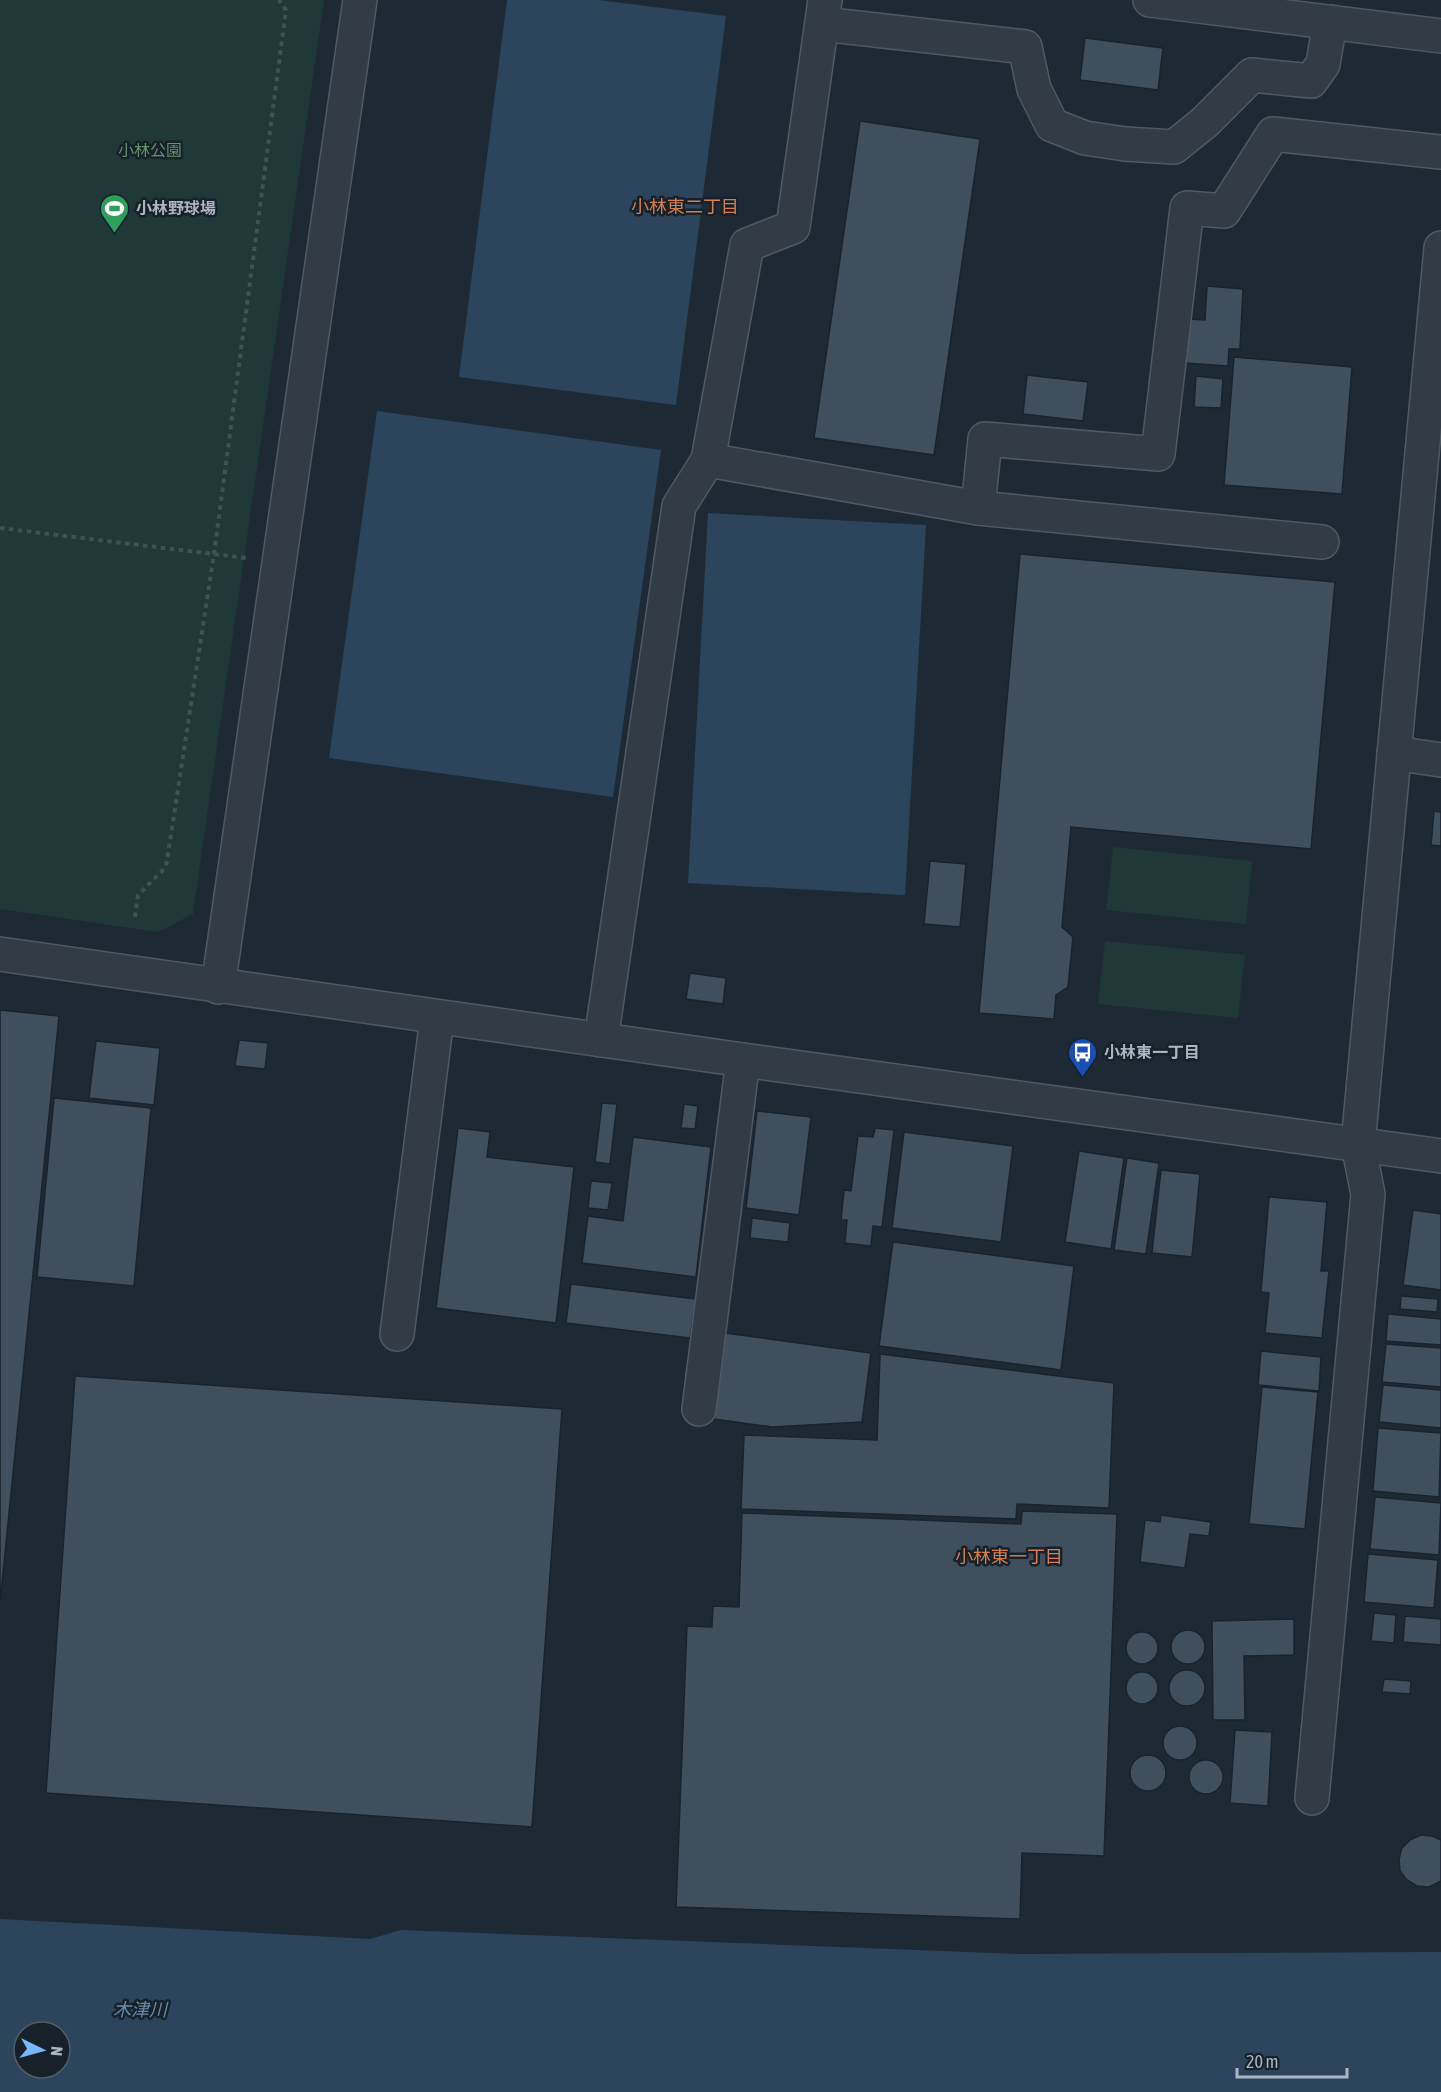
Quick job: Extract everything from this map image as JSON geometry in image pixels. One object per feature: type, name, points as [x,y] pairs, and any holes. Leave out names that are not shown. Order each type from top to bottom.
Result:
[{"type":"street","points":[[218,987],[360,0]]},
{"type":"street","points":[[1150,0],[1441,36]]},
{"type":"street","points":[[601,1040],[680,506],[708,460],[747,245],[793,227],[823,12],[1024,47],[1034,89],[1052,125],[1085,138],[1125,144],[1174,147],[1205,122],[1252,75],[1311,81],[1323,64],[1330,22]]},
{"type":"street","points":[[978,508],[985,439],[1158,454],[1187,208],[1224,211],[1273,134],[1441,152]]},
{"type":"street","points":[[1312,1798],[1368,1194],[1358,1144],[1394,753],[1435,376],[1441,248]]},
{"type":"street","points":[[708,460],[978,508],[1322,542]]},
{"type":"street","points":[[1394,753],[1441,760]]},
{"type":"street","points":[[0,954],[437,1018],[1441,1156]]},
{"type":"street","points":[[397,1334],[437,1018]]},
{"type":"street","points":[[699,1409],[742,1060]]},
{"type":"path","points":[[135,917],[138,895],[166,867],[214,554],[286,10],[279,0]]},
{"type":"path","points":[[0,528],[244,557],[279,565]]},
{"type":"green space","name":"小林公園","points":[[0,0],[324,0],[193,914],[158,932],[0,909]]},
{"type":"green space","points":[[1113,847],[1252,861],[1246,924],[1106,910]]},
{"type":"green space","points":[[1105,941],[1245,955],[1238,1018],[1098,1004]]},
{"type":"water","points":[[507,0],[598,0],[726,16],[676,405],[459,377]]},
{"type":"water","points":[[377,411],[661,450],[613,797],[329,758]]},
{"type":"water","points":[[708,513],[926,525],[905,895],[688,883]]},
{"type":"water","name":"木津川","points":[[0,1919],[370,1939],[401,1930],[1021,1954],[1441,1952],[1441,2092],[0,2092]]},
{"type":"building","points":[[1085,38],[1163,48],[1158,90],[1080,80]]},
{"type":"building","points":[[860,121],[980,139],[934,455],[814,438]]},
{"type":"building","points":[[1207,286],[1243,289],[1240,349],[1229,349],[1228,366],[1185,363],[1188,319],[1205,320]]},
{"type":"building","points":[[1234,357],[1352,367],[1342,494],[1224,485]]},
{"type":"building","points":[[1027,375],[1088,382],[1083,421],[1023,414]]},
{"type":"building","points":[[1196,376],[1223,379],[1221,408],[1194,407]]},
{"type":"building","points":[[1020,554],[1335,582],[1311,849],[1071,827],[1062,927],[1073,937],[1068,987],[1056,995],[1054,1019],[979,1013]]},
{"type":"building","points":[[1434,811],[1441,812],[1441,846],[1431,845]]},
{"type":"building","points":[[930,861],[966,864],[960,927],[924,924]]},
{"type":"building","points":[[690,973],[726,978],[723,1004],[686,999]]},
{"type":"building","points":[[0,1010],[59,1016],[0,1603]]},
{"type":"building","points":[[239,1040],[268,1043],[265,1069],[235,1066]]},
{"type":"building","points":[[96,1041],[160,1048],[154,1105],[89,1098]]},
{"type":"building","points":[[54,1098],[151,1108],[134,1286],[37,1277]]},
{"type":"building","points":[[602,1103],[617,1104],[610,1164],[595,1162]]},
{"type":"building","points":[[684,1104],[698,1106],[695,1129],[681,1128]]},
{"type":"building","points":[[757,1111],[811,1117],[799,1215],[746,1208]]},
{"type":"building","points":[[458,1128],[490,1132],[487,1157],[574,1167],[556,1323],[436,1308]]},
{"type":"building","points":[[875,1128],[894,1130],[882,1227],[873,1226],[871,1246],[845,1243],[847,1220],[841,1220],[844,1190],[851,1191],[858,1136],[873,1137]]},
{"type":"building","points":[[904,1132],[1013,1146],[1001,1242],[892,1228]]},
{"type":"building","points":[[633,1137],[711,1147],[696,1277],[582,1263],[588,1216],[623,1221]]},
{"type":"building","points":[[1079,1151],[1124,1158],[1111,1249],[1065,1242]]},
{"type":"building","points":[[1127,1158],[1159,1163],[1146,1254],[1114,1250]]},
{"type":"building","points":[[1161,1170],[1200,1174],[1192,1257],[1152,1253]]},
{"type":"building","points":[[591,1181],[612,1183],[608,1210],[588,1208]]},
{"type":"building","points":[[1269,1197],[1327,1202],[1321,1271],[1329,1271],[1322,1338],[1265,1333],[1269,1293],[1261,1292]]},
{"type":"building","points":[[1413,1210],[1441,1214],[1441,1290],[1403,1285]]},
{"type":"building","points":[[752,1218],[790,1223],[788,1242],[750,1238]]},
{"type":"building","points":[[893,1242],[1074,1266],[1061,1370],[879,1346]]},
{"type":"building","points":[[571,1284],[696,1299],[690,1338],[566,1323]]},
{"type":"building","points":[[1401,1296],[1438,1299],[1437,1312],[1400,1309]]},
{"type":"building","points":[[1388,1314],[1441,1319],[1441,1345],[1386,1341]]},
{"type":"building","points":[[725,1333],[871,1353],[862,1422],[772,1427],[714,1419]]},
{"type":"building","points":[[1386,1344],[1441,1348],[1441,1387],[1382,1382]]},
{"type":"building","points":[[1261,1351],[1321,1357],[1319,1391],[1258,1385]]},
{"type":"building","points":[[880,1354],[1114,1383],[1109,1508],[1017,1504],[1016,1519],[741,1509],[744,1435],[877,1440]]},
{"type":"building","points":[[75,1376],[562,1409],[532,1827],[46,1793]]},
{"type":"building","points":[[1383,1385],[1441,1390],[1441,1428],[1379,1422]]},
{"type":"building","points":[[1262,1387],[1318,1392],[1305,1529],[1249,1524]]},
{"type":"building","points":[[1378,1428],[1441,1433],[1439,1497],[1373,1491]]},
{"type":"building","points":[[1375,1497],[1441,1503],[1439,1555],[1370,1549]]},
{"type":"building","points":[[1022,1511],[1117,1514],[1104,1856],[1022,1853],[1020,1919],[676,1907],[687,1626],[712,1627],[713,1606],[739,1607],[742,1513],[1021,1524]]},
{"type":"building","points":[[1161,1515],[1211,1522],[1209,1536],[1190,1534],[1185,1568],[1140,1562],[1145,1520],[1160,1522]]},
{"type":"building","points":[[1368,1554],[1438,1560],[1434,1608],[1364,1602]]},
{"type":"building","points":[[1374,1613],[1396,1615],[1394,1643],[1371,1641]]},
{"type":"building","points":[[1405,1616],[1441,1619],[1441,1645],[1403,1642]]},
{"type":"building","points":[[1294,1619],[1294,1655],[1244,1656],[1245,1720],[1213,1720],[1212,1621]]},
{"type":"building","points":[[1188,1630],[1200,1635],[1205,1647],[1200,1659],[1188,1664],[1176,1659],[1171,1647],[1176,1635]]},
{"type":"building","points":[[1142,1632],[1153,1637],[1158,1648],[1153,1659],[1142,1664],[1131,1659],[1126,1648],[1131,1637]]},
{"type":"building","points":[[1187,1670],[1200,1675],[1205,1688],[1200,1701],[1187,1706],[1174,1701],[1169,1688],[1174,1675]]},
{"type":"building","points":[[1142,1672],[1153,1677],[1158,1688],[1153,1699],[1142,1704],[1131,1699],[1126,1688],[1131,1677]]},
{"type":"building","points":[[1384,1679],[1411,1681],[1410,1694],[1382,1692]]},
{"type":"building","points":[[1180,1726],[1192,1731],[1197,1743],[1192,1755],[1180,1760],[1168,1755],[1163,1743],[1168,1731]]},
{"type":"building","points":[[1235,1730],[1272,1732],[1268,1806],[1230,1803]]},
{"type":"building","points":[[1148,1755],[1161,1760],[1166,1773],[1161,1786],[1148,1791],[1135,1786],[1130,1773],[1135,1760]]},
{"type":"building","points":[[1206,1760],[1218,1765],[1223,1777],[1218,1789],[1206,1794],[1194,1789],[1189,1777],[1194,1765]]},
{"type":"building","points":[[1421,1835],[1441,1840],[1441,1881],[1429,1887],[1417,1886],[1407,1880],[1400,1871],[1399,1859],[1402,1848],[1410,1840]]},
{"type":"place","name":"小林野球場","points":[[115,234]]},
{"type":"place","name":"小林東一丁目","points":[[1083,1078]]},
{"type":"district","name":"小林東二丁目","points":[[685,206]]},
{"type":"district","name":"小林東一丁目","points":[[1009,1556]]}]
